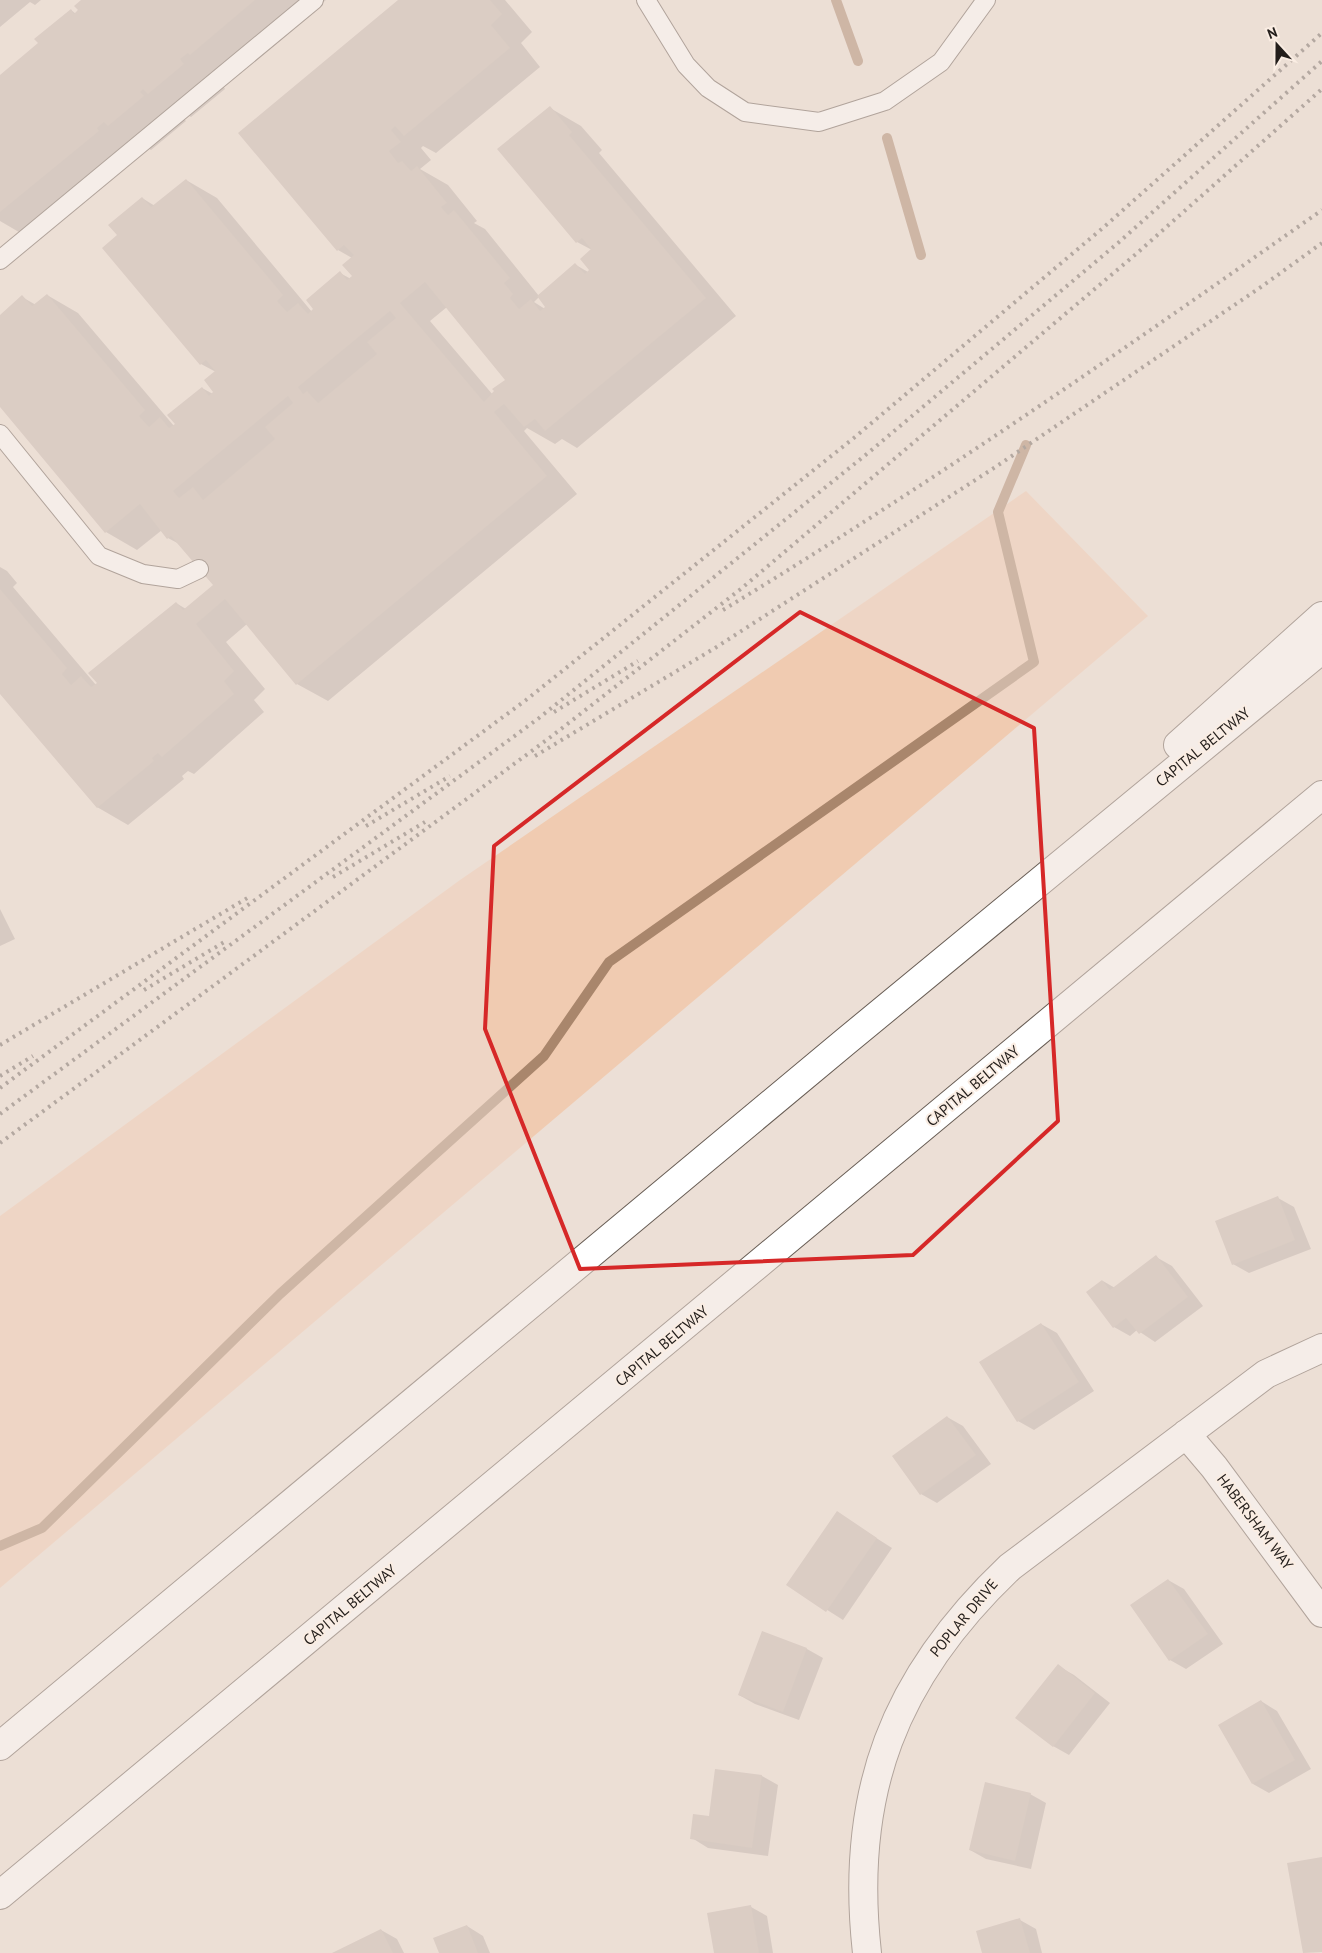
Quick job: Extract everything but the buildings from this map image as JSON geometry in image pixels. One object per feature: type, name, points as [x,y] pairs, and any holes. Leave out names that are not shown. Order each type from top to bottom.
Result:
[{"type":"main road","points":[[844,1042],[1322,616]]},
{"type":"main road","name":"CAPITAL BELTWAY","points":[[0,1746],[844,1042],[1322,649]]},
{"type":"main road","name":"CAPITAL BELTWAY","points":[[0,1895],[1322,795]]},
{"type":"main road","points":[[1221,880],[1322,804]]},
{"type":"main road","name":"POPLAR DRIVE","points":[[867,1953],[862,1910],[862,1865],[869,1809],[885,1748],[908,1696],[927,1662],[978,1597],[1010,1567],[1266,1374],[1322,1348]]},
{"type":"main road","name":"HABERSHAM WAY","points":[[1186,1434],[1214,1467],[1322,1612]]},
{"type":"lane","points":[[0,260],[314,0]]},
{"type":"lane","points":[[646,0],[686,65],[708,88],[745,112],[819,122],[885,101],[941,62],[986,0]]},
{"type":"lane","points":[[0,434],[99,556],[142,574],[178,578],[199,569]]},
{"type":"highlighted area","points":[[800,612],[1034,728],[1058,1121],[913,1255],[580,1269],[485,1029],[494,846]]},
{"type":"shaded area","points":[[1026,491],[1148,616],[0,1588],[0,1216],[460,880]]},
{"type":"waterway","points":[[836,0],[858,61]]},
{"type":"waterway","points":[[887,138],[921,255]]},
{"type":"waterway","points":[[0,1546],[42,1528],[280,1294],[544,1056],[609,962],[1034,662],[998,512],[1026,445]]},
{"type":"railway","points":[[0,1088],[526,700],[855,437],[1104,227],[1322,33]]},
{"type":"railway","points":[[0,1114],[539,718],[868,453],[1118,243],[1322,61]]},
{"type":"railway","points":[[0,1143],[552,736],[742,588],[1136,254],[1322,89]]},
{"type":"railway","points":[[723,610],[800,563],[1026,415],[1322,210]]},
{"type":"railway","points":[[535,756],[715,648],[997,466],[1261,287],[1322,243]]},
{"type":"railway","points":[[554,712],[638,661]]},
{"type":"railway","points":[[366,826],[450,776]]},
{"type":"railway","points":[[333,877],[425,822]]},
{"type":"railway","points":[[0,1045],[249,897]]},
{"type":"railway","points":[[144,990],[226,941]]},
{"type":"railway","points":[[0,1076],[33,1056]]}]
